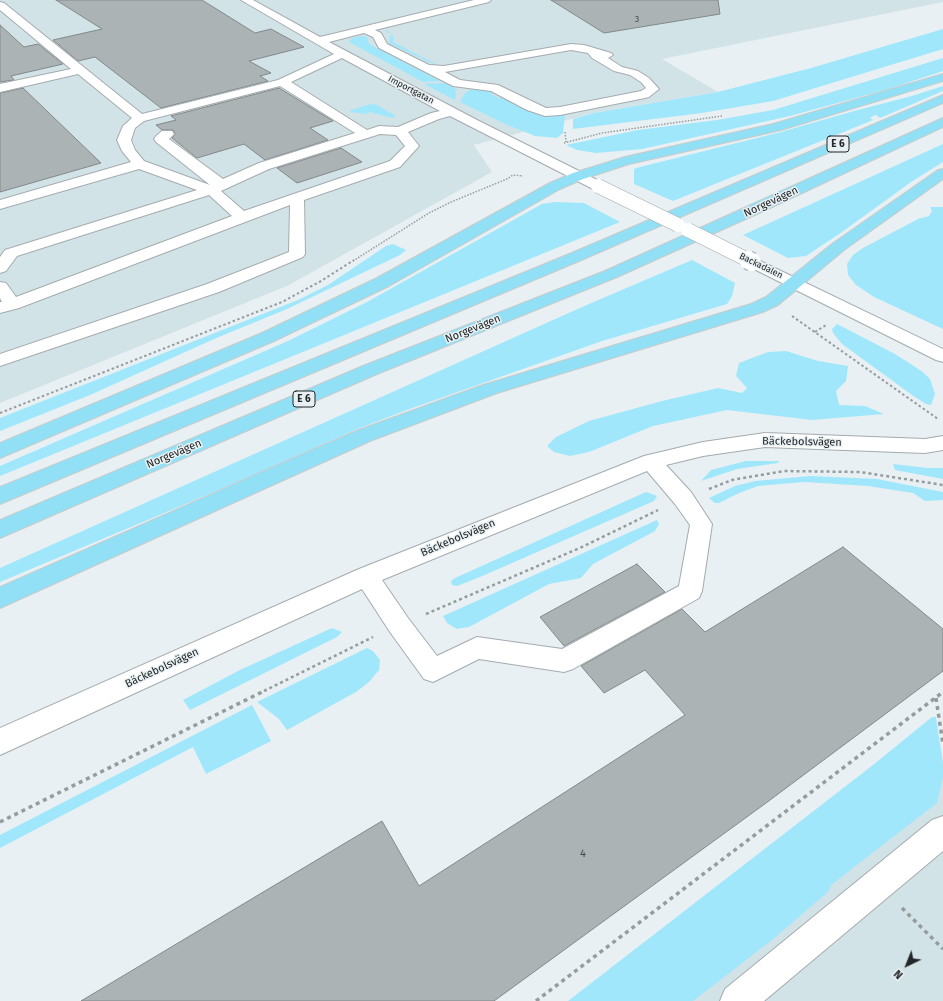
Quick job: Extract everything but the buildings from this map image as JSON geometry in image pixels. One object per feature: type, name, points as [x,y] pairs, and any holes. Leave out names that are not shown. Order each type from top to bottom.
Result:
[{"type":"highway","points":[[0,451],[275,334],[383,282],[555,186],[578,176],[625,161],[776,127],[943,77]]},
{"type":"highway","name":"E 6","points":[[0,496],[580,255],[943,99]]},
{"type":"highway","name":"Norgevägen","points":[[0,529],[370,370],[611,274],[765,205],[943,122]]},
{"type":"highway","points":[[0,598],[363,436],[490,389],[757,308],[772,301],[838,247],[943,173]]},
{"type":"street","points":[[0,4],[11,0]]},
{"type":"street","name":"Importgatan","points":[[248,0],[342,54],[578,176]]},
{"type":"street","points":[[320,41],[486,0]]},
{"type":"street","points":[[0,4],[140,118]]},
{"type":"street","points":[[366,30],[377,35],[383,46],[425,67],[457,83],[494,88],[538,110],[552,112],[645,94],[653,89],[652,86],[645,80],[634,73],[618,69],[596,56],[592,50],[571,47],[444,69],[425,67]]},
{"type":"street","points":[[139,164],[129,151],[124,140],[129,126],[140,118],[282,82],[342,54]]},
{"type":"street","points":[[0,88],[80,70]]},
{"type":"street","points":[[282,82],[366,134]]},
{"type":"street","points":[[0,268],[11,253],[216,188],[264,166],[379,130],[400,131],[435,116],[452,112]]},
{"type":"street","points":[[0,287],[6,306],[242,217],[395,164],[412,146],[400,131]]},
{"type":"street","points":[[167,134],[161,139],[216,188],[242,217]]},
{"type":"street","points":[[0,205],[139,164],[216,188]]},
{"type":"street","name":"Backadalen","points":[[578,176],[943,356]]},
{"type":"street","points":[[0,360],[212,288],[297,254],[297,198]]},
{"type":"street","name":"Bäckebolsvägen","points":[[0,742],[367,576],[544,503],[651,461],[703,449],[765,440],[925,446],[943,443]]},
{"type":"street","points":[[367,576],[399,626],[433,671],[477,648],[564,661],[690,591],[701,524],[683,498],[651,461]]},
{"type":"street","points":[[737,1001],[943,831]]},
{"type":"path","points":[[0,413],[282,302],[321,281],[429,213],[451,202],[508,179],[514,175],[514,170],[509,166],[566,142],[602,133],[723,116]]},
{"type":"path","points":[[772,301],[943,423]]},
{"type":"path","points":[[0,822],[354,646],[582,547],[683,498],[732,480],[784,471],[860,472],[943,485]]},
{"type":"path","points":[[536,1001],[943,692]]},
{"type":"path","points":[[936,698],[943,744]]},
{"type":"path","points":[[878,884],[943,949]]},
{"type":"shaded area","points":[[0,0],[943,0],[943,2],[662,59],[718,92],[594,113],[474,145],[492,172],[287,286],[0,403]]},
{"type":"shaded area","points":[[943,29],[943,49],[773,101],[702,113],[573,129],[573,119],[594,113],[718,92],[811,68]]},
{"type":"shaded area","points":[[392,35],[393,42],[440,66],[423,60],[421,57],[418,57],[389,43],[390,36]]},
{"type":"shaded area","points":[[361,36],[367,37],[369,44],[440,81],[423,82],[349,42],[352,38]]},
{"type":"shaded area","points":[[943,58],[943,71],[889,89],[790,116],[642,149],[596,153],[577,150],[566,145],[638,130],[717,120],[773,110]]},
{"type":"shaded area","points":[[444,83],[455,88],[455,100],[424,84]]},
{"type":"shaded area","points":[[943,86],[943,91],[880,118],[876,115],[873,116],[870,118],[873,120],[673,201],[634,184],[634,169],[640,167],[781,132]]},
{"type":"shaded area","points":[[472,89],[496,92],[491,94],[499,98],[504,97],[516,105],[564,113],[563,133],[557,138],[535,136],[505,124],[460,102],[465,93]]},
{"type":"shaded area","points":[[373,104],[396,116],[393,118],[369,112],[368,114],[350,112],[351,110]]},
{"type":"shaded area","points":[[943,144],[943,162],[911,182],[806,256],[788,258],[743,235]]},
{"type":"shaded area","points":[[555,202],[584,203],[620,222],[0,476],[0,466],[288,341],[367,302],[542,204]]},
{"type":"shaded area","points":[[930,207],[943,207],[943,329],[874,297],[856,285],[848,275],[847,264],[853,255],[863,248],[918,219],[929,216],[932,211]]},
{"type":"shaded area","points":[[393,244],[406,250],[400,255],[287,309],[214,339],[90,395],[0,431],[0,418],[298,300],[328,285],[386,246]]},
{"type":"shaded area","points":[[692,260],[735,283],[732,296],[727,304],[602,341],[407,410],[355,430],[262,472],[0,582],[0,568],[582,307]]},
{"type":"shaded area","points":[[837,324],[895,354],[923,372],[930,379],[935,394],[931,405],[926,404],[912,395],[842,344],[833,333],[832,329]]},
{"type":"shaded area","points":[[786,351],[818,361],[848,366],[846,381],[836,391],[839,405],[865,406],[884,414],[812,420],[727,410],[653,426],[589,452],[570,456],[554,452],[547,446],[556,437],[589,421],[662,401],[718,388],[742,393],[747,388],[736,376],[739,363],[768,352]]},
{"type":"shaded area","points":[[746,461],[779,461],[778,463],[737,469],[701,481],[711,470]]},
{"type":"shaded area","points":[[893,464],[943,468],[943,479],[895,470]]},
{"type":"shaded area","points":[[810,476],[877,479],[943,492],[943,500],[925,501],[913,493],[868,486],[804,482],[758,486],[719,503],[715,503],[709,498],[735,486],[755,481]]},
{"type":"shaded area","points":[[646,492],[657,496],[654,501],[480,577],[457,586],[452,585],[451,581],[455,578]]},
{"type":"shaded area","points":[[657,520],[659,524],[655,531],[593,564],[581,578],[549,584],[469,627],[457,629],[447,623],[443,616]]},
{"type":"shaded area","points":[[332,628],[342,632],[337,637],[190,710],[183,700],[240,670]]},
{"type":"shaded area","points":[[367,648],[373,651],[380,660],[379,670],[369,682],[356,692],[287,730],[279,719],[257,702]]},
{"type":"shaded area","points":[[252,705],[271,741],[206,774],[193,747],[0,848],[0,835]]},
{"type":"shaded area","points":[[932,717],[936,717],[943,763],[943,777],[937,803],[831,885],[829,891],[772,940],[693,1001],[568,1001],[873,765]]},
{"type":"shaded area","points":[[943,760],[943,1001],[646,1001]]}]
